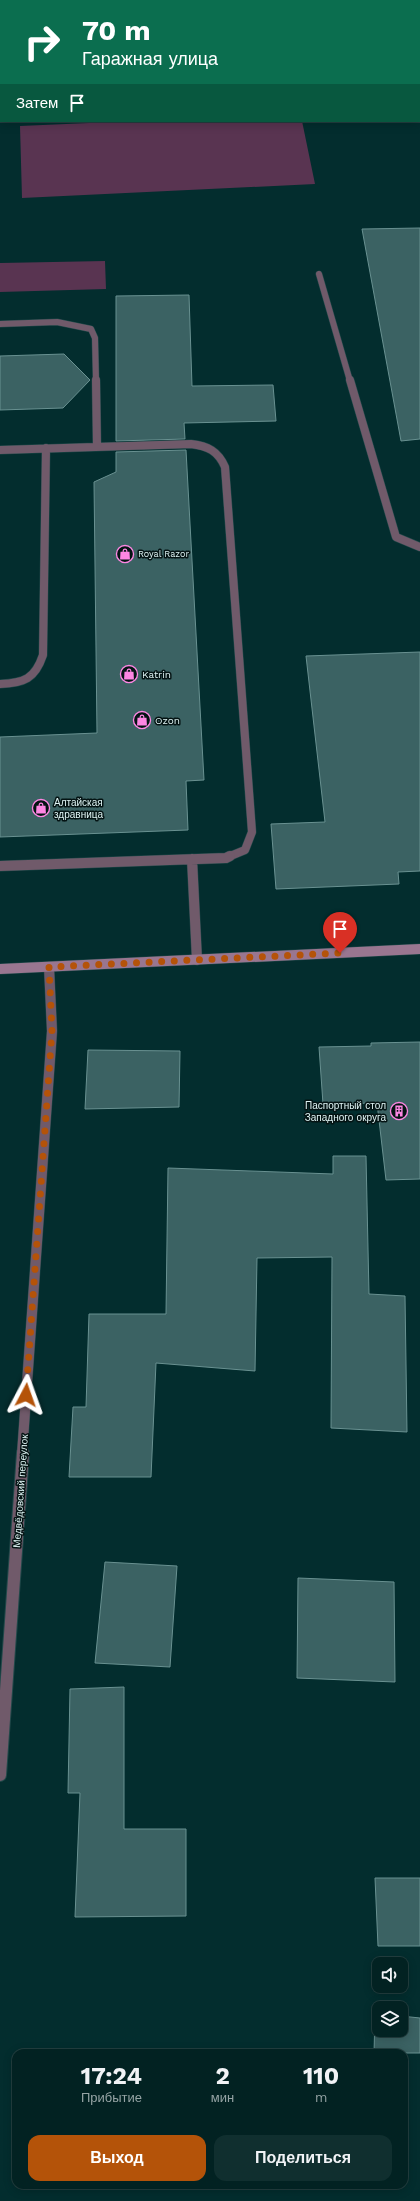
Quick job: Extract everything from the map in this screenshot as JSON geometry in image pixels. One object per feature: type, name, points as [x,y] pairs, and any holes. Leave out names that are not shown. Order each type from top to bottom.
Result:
[{"type":"street","points":[[319,274],[396,537],[420,547]]},
{"type":"street","points":[[0,324],[65,322],[91,329],[95,338],[97,447]]},
{"type":"street","points":[[0,450],[190,444],[208,446],[221,456],[225,467],[252,832],[245,850],[226,858],[0,866]]},
{"type":"street","points":[[0,684],[27,680],[40,669],[43,655],[46,448]]},
{"type":"street","points":[[192,859],[197,960]]},
{"type":"street","points":[[0,969],[420,950]]},
{"type":"street","name":"Медвёдовский переулок","points":[[0,1775],[52,1031],[49,967]]},
{"type":"shaded area","points":[[112,122],[302,122],[315,184],[22,198],[20,126]]},
{"type":"shaded area","points":[[105,261],[106,289],[0,292],[0,263]]},
{"type":"building","points":[[420,228],[420,439],[401,441],[362,229]]},
{"type":"building","points":[[189,295],[192,386],[273,385],[276,421],[184,423],[185,439],[116,441],[116,296]]},
{"type":"building","points":[[64,354],[90,380],[63,408],[0,410],[0,356]]},
{"type":"building","points":[[186,450],[204,780],[186,781],[188,830],[0,837],[0,737],[97,733],[94,482],[116,472],[116,452]]},
{"type":"building","points":[[420,652],[420,871],[398,872],[399,884],[276,889],[271,824],[325,822],[306,656]]},
{"type":"building","name":"Паспортный стол Западного округа","points":[[420,1042],[420,1179],[386,1180],[377,1103],[323,1104],[319,1047],[371,1046],[371,1043]]},
{"type":"building","points":[[88,1050],[180,1051],[179,1107],[85,1109]]},
{"type":"building","points":[[333,1156],[366,1156],[369,1294],[405,1296],[407,1432],[331,1428],[332,1257],[257,1258],[255,1371],[156,1363],[151,1477],[69,1477],[73,1407],[86,1407],[89,1314],[166,1314],[168,1168],[333,1174]]},
{"type":"building","points":[[105,1562],[177,1566],[170,1667],[95,1663]]},
{"type":"building","points":[[298,1578],[394,1582],[395,1682],[297,1678]]},
{"type":"building","points":[[124,1687],[124,1829],[186,1829],[186,1916],[75,1917],[80,1793],[68,1793],[70,1689]]},
{"type":"building","points":[[375,1878],[420,1878],[420,1946],[378,1946]]},
{"type":"building","points":[[408,2017],[420,2018],[420,2053],[408,2053],[408,2049],[374,2049],[374,2037],[408,2037]]},
{"type":"place","name":"Royal Razor","points":[[125,554]]},
{"type":"place","name":"Katrin","points":[[129,674]]},
{"type":"place","name":"Ozon","points":[[142,720]]},
{"type":"place","name":"Алтайская здравница","points":[[41,808]]},
{"type":"place","name":"Паспортный стол Западного округа","points":[[399,1111]]},
{"type":"route","points":[[26,1395],[52,1031],[49,967],[340,953]]}]
